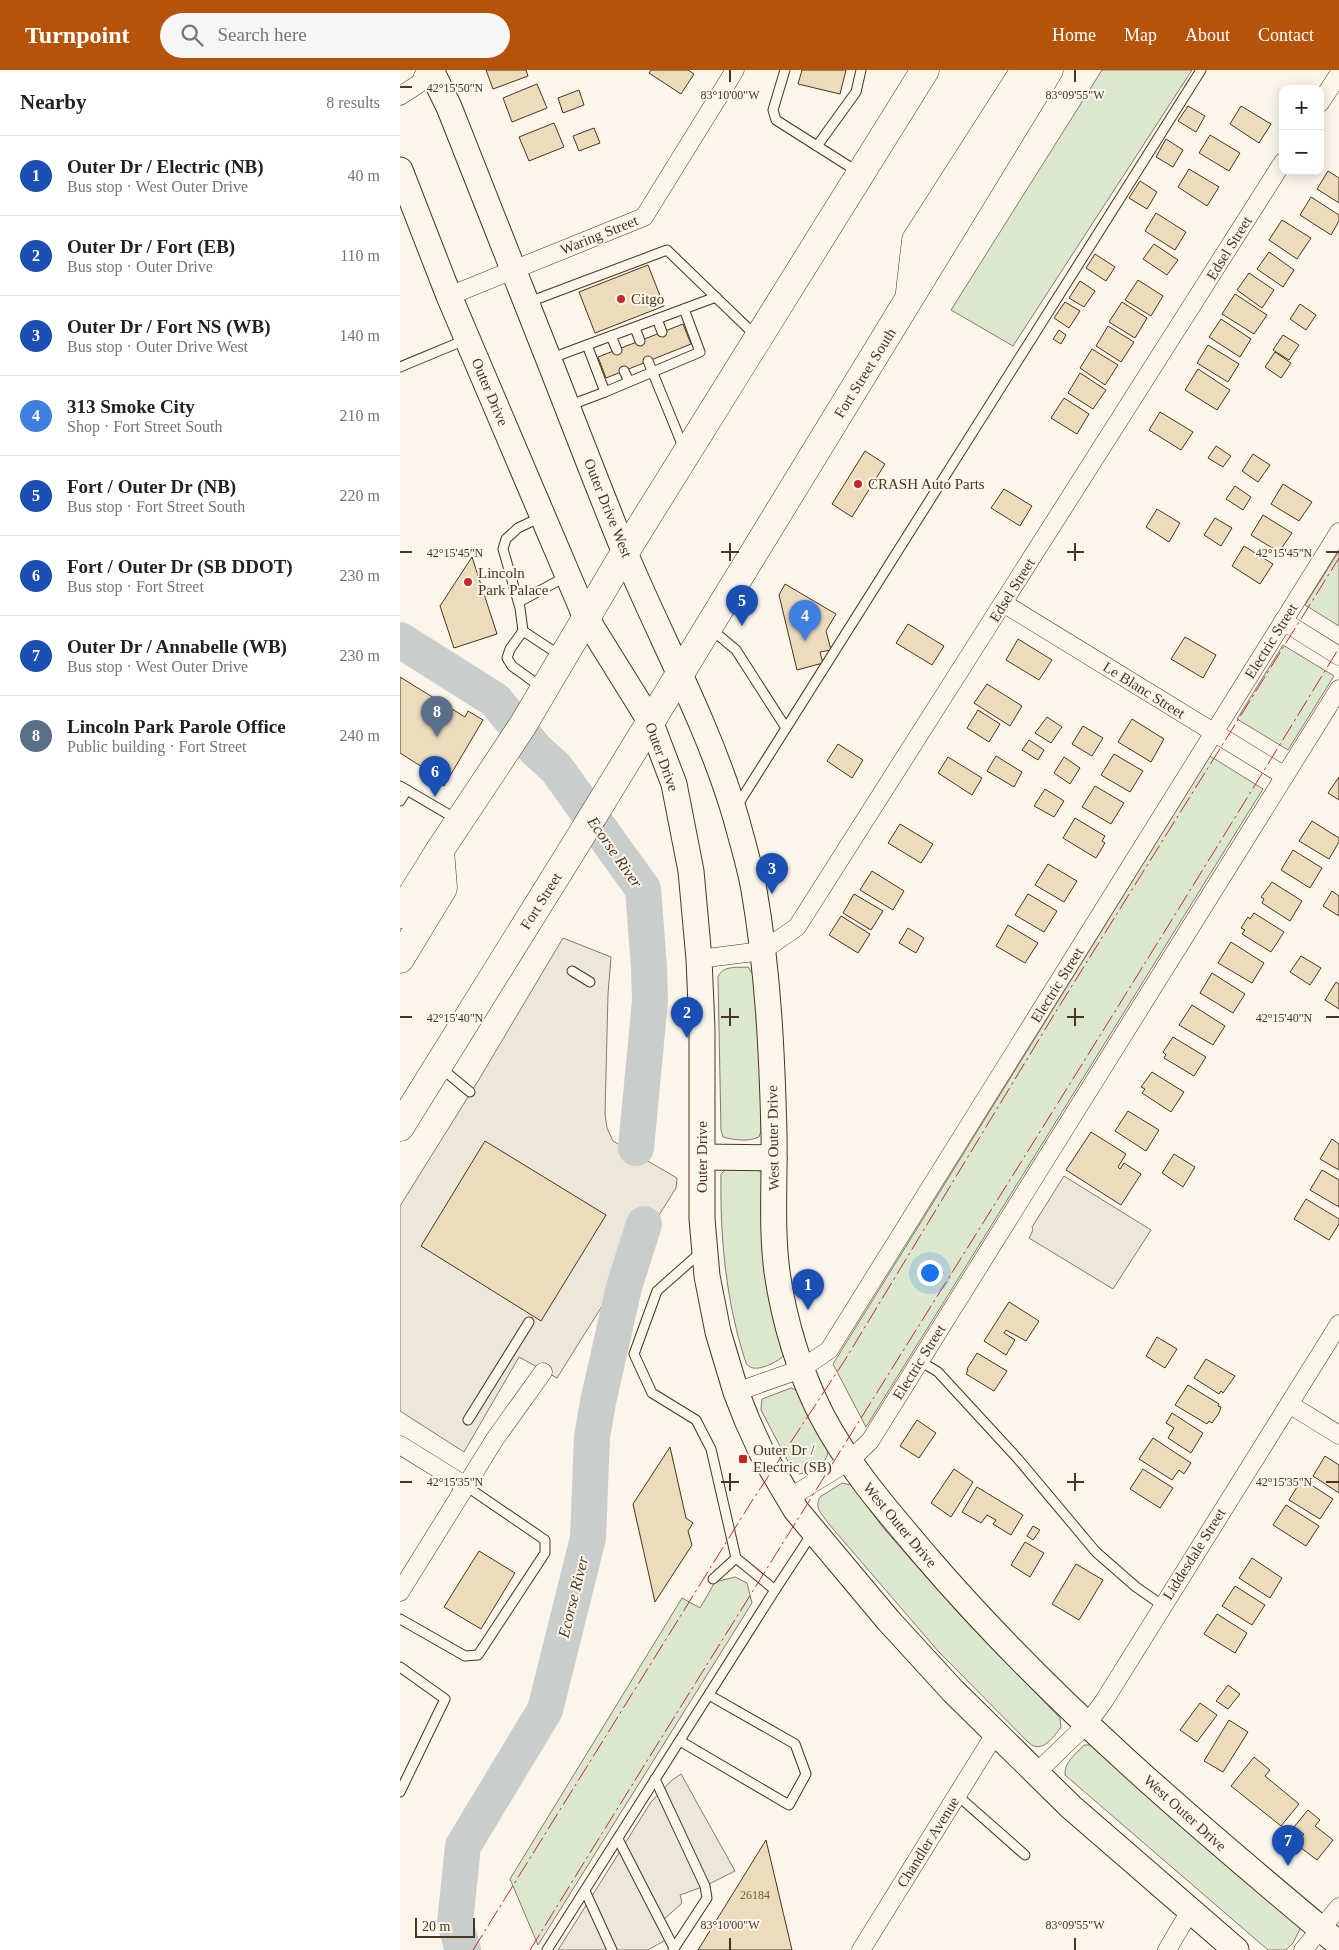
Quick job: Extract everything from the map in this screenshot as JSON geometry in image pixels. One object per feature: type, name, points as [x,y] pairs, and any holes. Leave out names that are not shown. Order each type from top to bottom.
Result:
[{"type":"main road","name":"Outer Drive West","points":[[431,70],[449,107],[625,552],[707,736],[734,811],[754,887],[762,951]]},
{"type":"main road","points":[[400,914],[539,698],[625,552],[925,70]]},
{"type":"main road","points":[[909,300],[916,240],[1025,70]]},
{"type":"main road","name":"Fort Street South","points":[[679,674],[1049,70]]},
{"type":"main road","name":"Outer Drive","points":[[400,170],[449,296],[586,618],[650,721],[674,784],[691,871],[699,959],[702,1028],[702,1219],[707,1276],[718,1332],[736,1392]]},
{"type":"main road","name":"Fort Street","points":[[401,1125],[679,674]]},
{"type":"main road","points":[[400,959],[443,888],[440,850]]},
{"type":"main road","name":"West Outer Drive","points":[[762,951],[771,1042],[774,1158],[773,1219],[777,1272],[788,1324],[801,1369],[821,1414],[849,1461],[880,1502],[952,1587],[1013,1652],[1087,1724],[1201,1829],[1330,1937]]},
{"type":"main road","points":[[703,1157],[774,1158]]},
{"type":"main road","points":[[736,1392],[761,1451],[788,1498],[813,1532],[888,1620],[995,1734],[1071,1807],[1236,1950]]},
{"type":"street","points":[[400,96],[420,83],[426,70]]},
{"type":"street","name":"Waring Street","points":[[449,296],[644,217],[735,70]]},
{"type":"street","points":[[1324,97],[1339,74]]},
{"type":"street","name":"Edsel Street","points":[[699,959],[762,951],[797,928],[1279,168]]},
{"type":"street","name":"Electric Street","points":[[736,1392],[801,1369],[828,1350],[1339,532]]},
{"type":"street","name":"Le Blanc Street","points":[[1003,603],[1284,776]]},
{"type":"street","points":[[1283,621],[1339,656]]},
{"type":"street","name":"Electric Street","points":[[788,1498],[849,1461],[870,1441],[1339,689]]},
{"type":"street","name":"Liddesdale Street","points":[[1036,1773],[1087,1724],[1104,1701],[1162,1605],[1339,1324]]},
{"type":"street","points":[[400,1592],[495,1439],[543,1372]]},
{"type":"street","points":[[1288,1404],[1339,1435]]},
{"type":"street","points":[[400,1445],[466,1486]]},
{"type":"street","name":"Chandler Avenue","points":[[861,1950],[995,1734]]},
{"type":"street","points":[[1303,1950],[1330,1937],[1339,1907]]},
{"type":"street","points":[[1167,1950],[1190,1911]]},
{"type":"lane","points":[[785,70],[773,110],[776,120],[861,174]]},
{"type":"lane","points":[[817,146],[856,92],[861,70]]},
{"type":"lane","points":[[734,811],[1201,70]]},
{"type":"lane","points":[[527,303],[667,250],[758,338]]},
{"type":"lane","points":[[549,359],[716,297]]},
{"type":"lane","points":[[568,406],[700,352],[684,309]]},
{"type":"lane","points":[[658,319],[662,332]]},
{"type":"lane","points":[[635,328],[640,341]]},
{"type":"lane","points":[[612,336],[617,350]]},
{"type":"lane","points":[[400,367],[467,339]]},
{"type":"lane","points":[[587,345],[605,392]]},
{"type":"lane","points":[[670,353],[673,362]]},
{"type":"lane","points":[[648,362],[686,454]]},
{"type":"lane","points":[[624,371],[629,381]]},
{"type":"lane","points":[[539,698],[507,658],[510,649],[523,631],[519,602],[503,549],[506,538],[518,528],[543,516]]},
{"type":"lane","points":[[519,602],[568,575]]},
{"type":"lane","points":[[708,627],[736,650],[786,728]]},
{"type":"lane","points":[[523,631],[563,657]]},
{"type":"lane","points":[[400,801],[403,788],[460,820]]},
{"type":"lane","points":[[572,971],[590,982]]},
{"type":"lane","points":[[438,1066],[470,1092]]},
{"type":"lane","points":[[705,1248],[657,1291],[634,1354],[652,1393],[696,1420],[711,1449],[736,1558],[775,1590]]},
{"type":"lane","points":[[468,1420],[529,1322]]},
{"type":"lane","points":[[920,1361],[938,1372],[1018,1459],[1096,1552],[1162,1605]]},
{"type":"lane","points":[[400,1619],[464,1656],[478,1655],[545,1553],[545,1540],[466,1486]]},
{"type":"lane","points":[[548,1950],[813,1532]]},
{"type":"lane","points":[[713,1578],[736,1558]]},
{"type":"lane","points":[[400,1667],[445,1699],[400,1792]]},
{"type":"lane","points":[[680,1740],[789,1805],[806,1774],[795,1744],[709,1695]]},
{"type":"lane","points":[[656,1779],[705,1886],[707,1898],[674,1949]]},
{"type":"lane","points":[[957,1795],[1025,1855]]},
{"type":"lane","points":[[618,1839],[674,1949]]},
{"type":"lane","points":[[585,1891],[612,1950]]},
{"type":"green space","points":[[1102,70],[1192,70],[1013,346],[951,310]]},
{"type":"green space","points":[[1339,551],[1339,626],[1305,605]]},
{"type":"green space","points":[[1283,645],[1334,676],[1288,750],[1237,719]]},
{"type":"green space","points":[[1210,756],[1263,789],[866,1427],[833,1364]]},
{"type":"green space","points":[[748,967],[754,976],[759,1023],[761,1131],[759,1137],[751,1140],[741,1140],[723,1137],[721,1130],[718,977],[720,973],[727,969]]},
{"type":"green space","points":[[757,1168],[762,1174],[784,1355],[779,1360],[761,1368],[753,1368],[746,1363],[729,1294],[723,1246],[721,1174],[726,1169]]},
{"type":"green space","points":[[791,1388],[798,1391],[828,1451],[822,1463],[813,1469],[799,1474],[792,1469],[761,1410],[762,1399]]},
{"type":"green space","points":[[842,1483],[851,1485],[885,1530],[961,1616],[1060,1718],[1061,1727],[1047,1743],[1038,1747],[1029,1743],[938,1651],[828,1523],[818,1508],[818,1501],[820,1497]]},
{"type":"green space","points":[[735,1577],[747,1583],[752,1603],[538,1945],[510,1879],[682,1598],[700,1608],[715,1582]]},
{"type":"green space","points":[[1084,1745],[1093,1745],[1295,1921],[1300,1929],[1293,1943],[1286,1950],[1268,1950],[1065,1775],[1068,1762]]},
{"type":"shaded area","points":[[563,938],[611,957],[608,994],[605,1114],[607,1128],[613,1141],[677,1178],[676,1188],[557,1378],[519,1357],[464,1452],[400,1411],[400,1206],[478,1081]]},
{"type":"shaded area","points":[[1064,1176],[1151,1230],[1113,1289],[1029,1238],[1033,1230],[1032,1227]]},
{"type":"shaded area","points":[[681,1774],[735,1871],[705,1886],[680,1895],[682,1903],[661,1922],[669,1938],[648,1950],[558,1950],[651,1802],[672,1780]]},
{"type":"building","points":[[486,70],[526,70],[528,76],[493,89]]},
{"type":"building","points":[[651,70],[688,70],[694,74],[681,94],[649,73]]},
{"type":"building","points":[[802,70],[846,70],[840,94],[798,84]]},
{"type":"building","points":[[537,84],[547,108],[512,122],[503,98]]},
{"type":"building","points":[[579,90],[584,105],[563,113],[558,98]]},
{"type":"building","points":[[1188,106],[1205,116],[1196,132],[1178,121]]},
{"type":"building","points":[[1241,106],[1271,124],[1259,143],[1230,124]]},
{"type":"building","points":[[554,123],[564,147],[529,161],[519,137]]},
{"type":"building","points":[[594,128],[600,143],[579,151],[573,136]]},
{"type":"building","points":[[1210,135],[1240,153],[1229,171],[1199,153]]},
{"type":"building","points":[[1166,139],[1183,150],[1173,167],[1156,157]]},
{"type":"building","points":[[1189,169],[1219,187],[1207,206],[1178,187]]},
{"type":"building","points":[[1328,171],[1339,178],[1339,203],[1317,189]]},
{"type":"building","points":[[1140,181],[1157,192],[1147,209],[1129,198]]},
{"type":"building","points":[[1311,197],[1339,215],[1339,221],[1331,235],[1300,215]]},
{"type":"building","points":[[1156,213],[1186,232],[1175,250],[1145,231]]},
{"type":"building","points":[[1282,220],[1311,238],[1297,259],[1269,240]]},
{"type":"building","points":[[1154,244],[1178,260],[1167,275],[1143,259]]},
{"type":"building","points":[[1269,252],[1294,270],[1283,287],[1257,269]]},
{"type":"building","points":[[1095,254],[1115,267],[1106,281],[1086,268]]},
{"type":"building","name":"Citgo","points":[[648,265],[664,306],[595,333],[579,292]]},
{"type":"building","points":[[1249,273],[1274,290],[1262,308],[1237,290]]},
{"type":"building","points":[[1138,280],[1163,296],[1151,316],[1125,300]]},
{"type":"building","points":[[1080,281],[1095,291],[1084,307],[1069,298]]},
{"type":"building","points":[[1235,294],[1267,315],[1254,334],[1222,314]]},
{"type":"building","points":[[1065,302],[1080,311],[1069,328],[1054,318]]},
{"type":"building","points":[[1122,302],[1147,318],[1135,338],[1109,322]]},
{"type":"building","points":[[1300,304],[1316,315],[1306,330],[1290,319]]},
{"type":"building","points":[[1221,319],[1251,339],[1240,357],[1209,337]]},
{"type":"building","points":[[683,324],[691,344],[606,378],[598,357]]},
{"type":"building","points":[[1108,326],[1134,342],[1121,362],[1096,346]]},
{"type":"building","points":[[1059,330],[1066,335],[1061,344],[1053,339]]},
{"type":"building","points":[[1283,335],[1299,345],[1289,360],[1273,350]]},
{"type":"building","points":[[1208,345],[1239,364],[1228,382],[1197,363]]},
{"type":"building","points":[[1092,349],[1118,365],[1105,385],[1080,368]]},
{"type":"building","points":[[1275,352],[1291,363],[1281,378],[1265,367]]},
{"type":"building","points":[[1198,369],[1230,390],[1217,410],[1185,390]]},
{"type":"building","points":[[1080,373],[1106,390],[1093,409],[1068,393]]},
{"type":"building","points":[[1064,398],[1089,414],[1077,434],[1051,418]]},
{"type":"building","points":[[1160,412],[1193,432],[1181,450],[1149,430]]},
{"type":"building","points":[[1216,446],[1231,456],[1223,467],[1208,458]]},
{"type":"building","name":"CRASH Auto Parts","points":[[865,451],[885,464],[852,517],[832,504]]},
{"type":"building","points":[[1253,454],[1270,465],[1258,482],[1242,471]]},
{"type":"building","points":[[1283,484],[1312,502],[1299,521],[1271,504]]},
{"type":"building","points":[[1235,486],[1251,497],[1243,510],[1226,499]]},
{"type":"building","points":[[1004,489],[1032,506],[1020,526],[991,508]]},
{"type":"building","points":[[1157,509],[1180,523],[1169,542],[1146,527]]},
{"type":"building","points":[[1263,515],[1292,533],[1279,552],[1251,535]]},
{"type":"building","points":[[1215,518],[1232,528],[1221,546],[1204,535]]},
{"type":"building","points":[[1244,546],[1273,564],[1260,584],[1232,566]]},
{"type":"building","name":"Lincoln Park Palace","points":[[472,557],[497,634],[454,648],[440,606]]},
{"type":"building","points":[[785,584],[836,614],[826,631],[831,650],[820,652],[823,663],[797,670],[779,595]]},
{"type":"building","points":[[908,624],[944,646],[932,665],[896,643]]},
{"type":"building","points":[[1185,637],[1216,655],[1203,678],[1171,659]]},
{"type":"building","points":[[1018,639],[1052,660],[1039,680],[1006,660]]},
{"type":"building","points":[[400,677],[465,717],[468,711],[483,720],[444,786],[427,777],[430,772],[400,753]]},
{"type":"building","points":[[987,684],[1022,706],[1010,726],[974,703]]},
{"type":"building","points":[[978,710],[1000,724],[989,742],[967,728]]},
{"type":"building","points":[[1047,717],[1062,727],[1051,743],[1035,733]]},
{"type":"building","points":[[1132,719],[1164,739],[1151,762],[1118,742]]},
{"type":"building","points":[[1083,726],[1103,738],[1092,756],[1072,744]]},
{"type":"building","points":[[1029,740],[1044,750],[1038,760],[1022,750]]},
{"type":"building","points":[[838,744],[863,760],[852,778],[827,761]]},
{"type":"building","points":[[1114,754],[1143,771],[1130,792],[1101,775]]},
{"type":"building","points":[[996,756],[1022,772],[1014,787],[987,771]]},
{"type":"building","points":[[948,757],[982,778],[972,795],[938,773]]},
{"type":"building","points":[[1064,757],[1080,768],[1070,784],[1054,773]]},
{"type":"building","points":[[1339,777],[1339,800],[1328,793]]},
{"type":"building","points":[[1095,786],[1124,803],[1111,824],[1082,807]]},
{"type":"building","points":[[1045,789],[1064,801],[1054,817],[1034,806]]},
{"type":"building","points":[[1075,818],[1105,836],[1102,841],[1105,843],[1096,858],[1063,838]]},
{"type":"building","points":[[1312,821],[1339,838],[1339,842],[1329,859],[1299,841]]},
{"type":"building","points":[[900,824],[933,844],[921,863],[888,843]]},
{"type":"building","points":[[1293,850],[1322,868],[1310,888],[1281,870]]},
{"type":"building","points":[[1048,864],[1077,881],[1064,902],[1035,885]]},
{"type":"building","points":[[872,871],[904,891],[893,910],[860,890]]},
{"type":"building","points":[[1272,882],[1302,901],[1290,921],[1262,903],[1264,899],[1261,897]]},
{"type":"building","points":[[1332,891],[1339,896],[1339,916],[1323,906]]},
{"type":"building","points":[[854,894],[883,911],[871,930],[843,913]]},
{"type":"building","points":[[1028,894],[1057,911],[1044,932],[1015,915]]},
{"type":"building","points":[[1254,913],[1284,932],[1271,952],[1242,934],[1245,930],[1241,928],[1248,917],[1250,919]]},
{"type":"building","points":[[841,916],[870,934],[858,953],[829,935]]},
{"type":"building","points":[[1008,925],[1038,943],[1025,963],[996,946]]},
{"type":"building","points":[[908,928],[924,938],[916,953],[899,943]]},
{"type":"building","points":[[1231,942],[1264,963],[1252,983],[1218,963]]},
{"type":"building","points":[[1301,956],[1321,968],[1310,985],[1290,972]]},
{"type":"building","points":[[1212,973],[1245,994],[1233,1013],[1200,993]]},
{"type":"building","points":[[1336,982],[1339,984],[1339,1009],[1325,1000]]},
{"type":"building","points":[[1192,1005],[1225,1026],[1213,1045],[1179,1025]]},
{"type":"building","points":[[1173,1037],[1206,1057],[1194,1076],[1164,1058],[1166,1055],[1163,1052]]},
{"type":"building","points":[[1152,1072],[1184,1092],[1171,1112],[1142,1093],[1145,1089],[1141,1087]]},
{"type":"building","points":[[1128,1111],[1159,1130],[1146,1151],[1115,1131]]},
{"type":"building","points":[[1091,1132],[1126,1154],[1118,1167],[1120,1169],[1124,1163],[1141,1174],[1121,1205],[1066,1170]]},
{"type":"building","points":[[1332,1139],[1339,1144],[1339,1170],[1320,1159]]},
{"type":"building","points":[[485,1141],[606,1215],[541,1321],[421,1246]]},
{"type":"building","points":[[1174,1154],[1195,1167],[1183,1187],[1162,1173]]},
{"type":"building","points":[[1322,1170],[1339,1180],[1339,1207],[1310,1190]]},
{"type":"building","points":[[1306,1199],[1339,1219],[1339,1224],[1329,1240],[1294,1219]]},
{"type":"building","points":[[1009,1302],[1039,1321],[1026,1341],[1006,1330],[1004,1333],[1015,1340],[1006,1355],[984,1341]]},
{"type":"building","points":[[1157,1337],[1177,1349],[1165,1368],[1146,1356]]},
{"type":"building","points":[[977,1353],[1007,1371],[994,1391],[966,1374]]},
{"type":"building","points":[[1206,1359],[1235,1376],[1223,1393],[1221,1391],[1219,1394],[1194,1378]]},
{"type":"building","points":[[1188,1385],[1221,1407],[1212,1423],[1209,1421],[1207,1424],[1175,1405]]},
{"type":"building","points":[[1172,1413],[1203,1433],[1191,1453],[1168,1438],[1174,1428],[1166,1423]]},
{"type":"building","points":[[917,1420],[936,1433],[919,1458],[900,1446]]},
{"type":"building","points":[[1153,1438],[1191,1463],[1184,1474],[1179,1470],[1172,1480],[1139,1459]]},
{"type":"building","points":[[670,1447],[686,1518],[693,1523],[688,1531],[692,1545],[655,1602],[633,1504]]},
{"type":"building","points":[[1325,1456],[1339,1465],[1339,1493],[1313,1476]]},
{"type":"building","points":[[954,1469],[973,1482],[951,1517],[931,1503]]},
{"type":"building","points":[[1143,1469],[1173,1488],[1160,1508],[1130,1489]]},
{"type":"building","points":[[1302,1479],[1333,1499],[1320,1519],[1289,1500]]},
{"type":"building","points":[[977,1487],[1023,1515],[1011,1535],[993,1524],[996,1520],[987,1515],[981,1523],[962,1512]]},
{"type":"building","points":[[1286,1505],[1319,1526],[1306,1546],[1273,1525]]},
{"type":"building","points":[[1033,1526],[1040,1530],[1033,1540],[1027,1536]]},
{"type":"building","points":[[1025,1542],[1044,1553],[1030,1577],[1011,1565]]},
{"type":"building","points":[[479,1551],[515,1573],[481,1629],[444,1607]]},
{"type":"building","points":[[1252,1558],[1282,1578],[1270,1598],[1239,1578]]},
{"type":"building","points":[[1076,1564],[1103,1580],[1079,1620],[1052,1604]]},
{"type":"building","points":[[1235,1586],[1265,1605],[1252,1625],[1222,1606]]},
{"type":"building","points":[[1217,1614],[1247,1633],[1235,1653],[1204,1634]]},
{"type":"building","points":[[1228,1685],[1240,1694],[1228,1709],[1216,1701]]},
{"type":"building","points":[[1200,1703],[1217,1715],[1197,1742],[1180,1730]]},
{"type":"building","points":[[1229,1720],[1248,1732],[1223,1772],[1204,1761]]},
{"type":"building","points":[[1254,1757],[1270,1770],[1265,1776],[1299,1804],[1281,1826],[1231,1786]]},
{"type":"building","points":[[1308,1810],[1320,1820],[1315,1826],[1333,1840],[1317,1860],[1296,1844],[1304,1834],[1294,1827]]},
{"type":"building","points":[[766,1840],[792,1950],[698,1950]]},
{"type":"waterway","name":"Ecorse River","points":[[400,640],[495,700],[536,750],[556,768],[643,889],[650,1001],[636,1148]]},
{"type":"waterway","name":"Ecorse River","points":[[463,1950],[455,1923],[463,1846],[545,1710],[588,1538],[592,1437],[598,1402],[624,1287],[644,1224]]},
{"type":"power","points":[[473,1950],[750,1504],[845,1360],[1055,1013],[1339,558]]},
{"type":"power","points":[[530,1950],[1339,648]]},
{"type":"place","name":"Citgo","points":[[621,299]]},
{"type":"place","name":"CRASH Auto Parts","points":[[858,484]]},
{"type":"place","name":"Lincoln Park Palace","points":[[468,582]]},
{"type":"place","name":"Fort / Outer Dr (NB)","points":[[742,626]]},
{"type":"place","name":"313 Smoke City","points":[[805,641]]},
{"type":"place","name":"Lincoln Park Parole Office","points":[[437,737]]},
{"type":"place","name":"Fort / Outer Dr (SB DDOT)","points":[[435,797]]},
{"type":"place","name":"Outer Dr / Fort NS (WB)","points":[[772,894]]},
{"type":"place","name":"Outer Dr / Fort (EB)","points":[[687,1038]]},
{"type":"place","name":"Outer Dr / Electric (NB)","points":[[808,1310]]},
{"type":"place","name":"Outer Dr / Electric (SB)","points":[[743,1459]]},
{"type":"place","name":"Outer Dr / Annabelle (WB)","points":[[1288,1866]]}]
